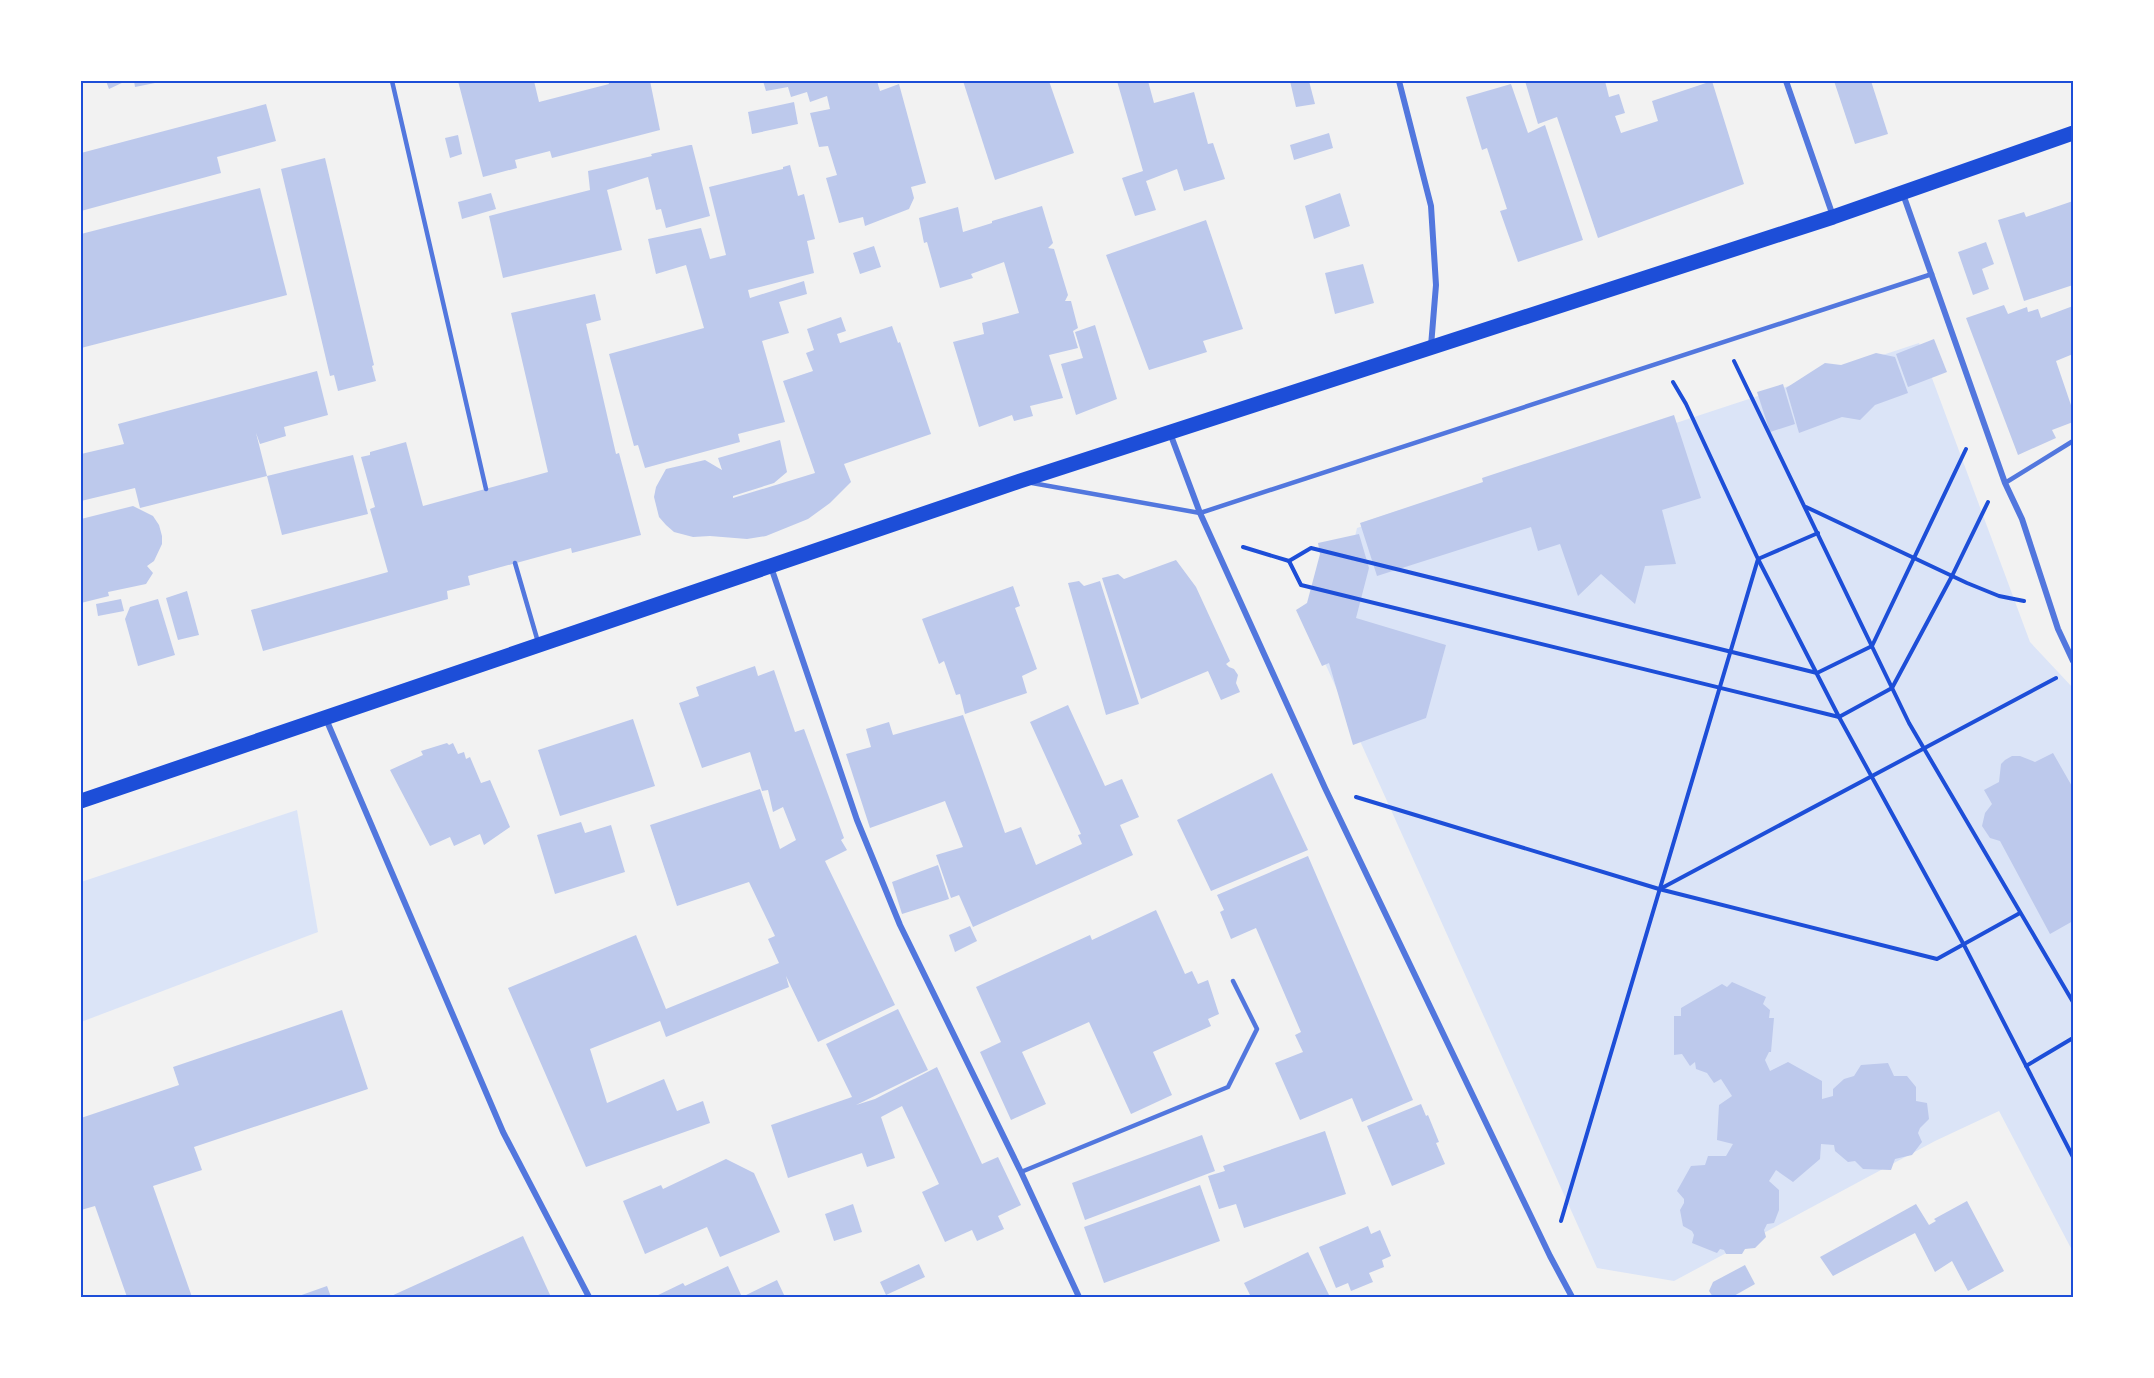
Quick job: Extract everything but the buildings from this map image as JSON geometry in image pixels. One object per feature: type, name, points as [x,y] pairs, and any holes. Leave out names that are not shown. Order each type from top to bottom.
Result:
[{"type":"main road","points":[[81,801],[1020,481],[1833,217],[2073,133]]},
{"type":"street","points":[[1399,81],[1431,206],[1436,285],[1431,348]]},
{"type":"street","points":[[1786,81],[1833,217]]},
{"type":"street","points":[[1902,192],[2005,483],[2022,519],[2058,630],[2073,661]]},
{"type":"street","points":[[1170,433],[1200,513],[1325,788],[1550,1256],[1572,1297]]},
{"type":"street","points":[[770,566],[857,820],[891,904],[1079,1297]]},
{"type":"street","points":[[326,718],[503,1132],[589,1297]]},
{"type":"lane","points":[[392,81],[486,489]]},
{"type":"lane","points":[[1020,481],[1200,513],[1932,274]]},
{"type":"lane","points":[[2005,483],[2073,441]]},
{"type":"lane","points":[[515,563],[539,645]]},
{"type":"lane","points":[[1021,1172],[1228,1086],[1257,1029],[1233,981]]},
{"type":"path","points":[[1725,342],[1892,688],[1924,749],[2073,1002]]},
{"type":"path","points":[[1662,362],[1686,404],[1758,559],[1839,717],[1964,945],[2073,1157]]},
{"type":"path","points":[[1289,561],[1311,548],[1817,673],[1872,646],[1982,416]]},
{"type":"path","points":[[1212,538],[1289,561],[1301,585],[1839,717],[1892,688],[1952,576],[2002,474]]},
{"type":"path","points":[[1805,507],[1952,576],[2007,598],[2034,602],[2049,601]]},
{"type":"path","points":[[1550,1256],[1758,559],[1818,533]]},
{"type":"path","points":[[1659,889],[2063,674]]},
{"type":"path","points":[[1325,788],[1659,889],[1937,959],[2020,913]]},
{"type":"path","points":[[2026,1066],[2073,1038]]},
{"type":"shaded area","points":[[1919,343],[2030,642],[2073,688],[2073,1252],[1999,1111],[1935,1141],[1674,1281],[1597,1268],[1311,632],[1335,621],[1357,528]]},
{"type":"shaded area","points":[[297,810],[318,932],[81,1022],[81,882]]}]
